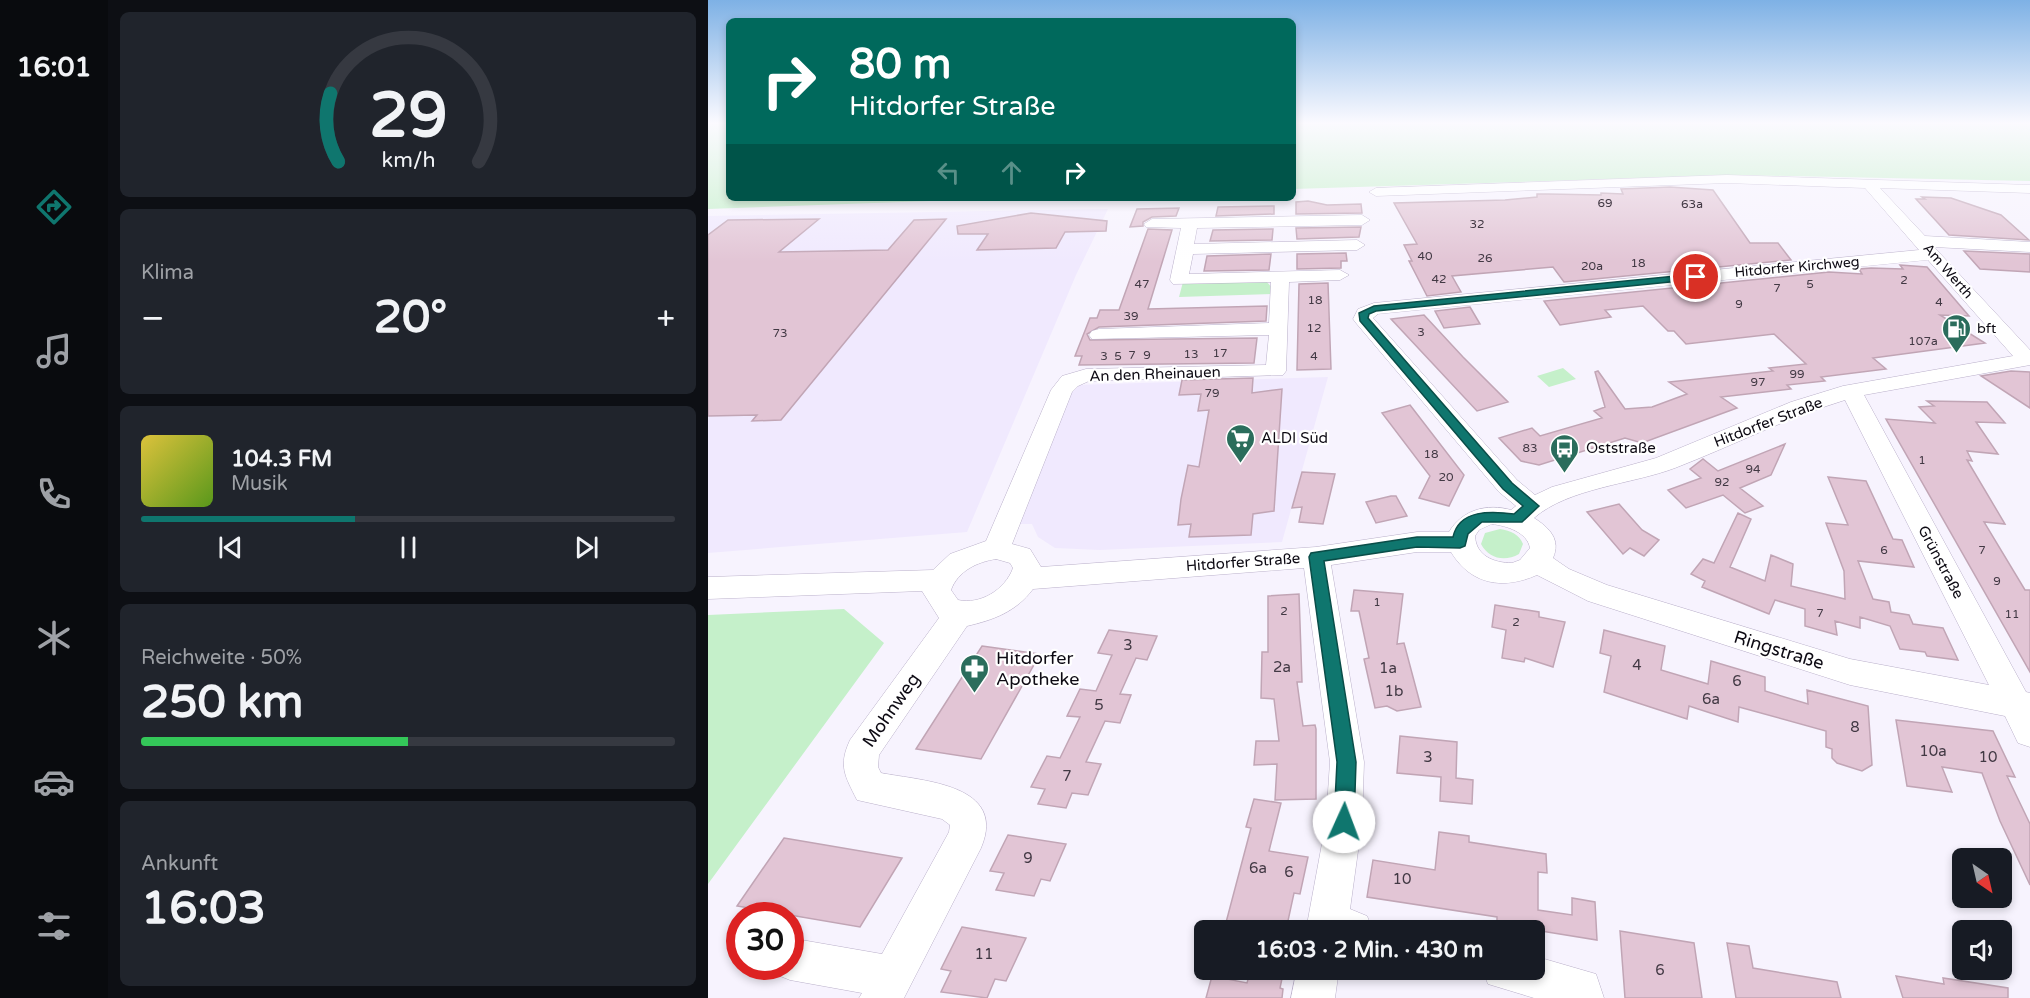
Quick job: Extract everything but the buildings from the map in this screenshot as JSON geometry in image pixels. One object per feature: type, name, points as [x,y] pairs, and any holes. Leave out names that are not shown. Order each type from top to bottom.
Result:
[{"type":"street","points":[[1376,192],[1727,179],[2030,189]]},
{"type":"street","name":"Am Werth","points":[[1871,182],[1872,188],[2029,358]]},
{"type":"street","points":[[1152,224],[1362,220]]},
{"type":"street","points":[[1190,224],[1179,280],[1340,275]]},
{"type":"street","points":[[1185,249],[1357,245]]},
{"type":"street","name":"Hitdorfer Kirchweg","points":[[1524,512],[1508,486],[1363,319],[1365,313],[1374,309],[1927,248],[2030,247]]},
{"type":"street","name":"An den Rheinauen","points":[[996,549],[1062,390],[1070,381],[1086,375],[1276,371],[1280,277]]},
{"type":"street","points":[[1099,335],[1279,329]]},
{"type":"street","name":"Hitdorfer Straße","points":[[1524,512],[1561,493],[1665,463],[1799,407],[1851,391],[2029,358]]},
{"type":"street","name":"Grünstraße","points":[[1851,391],[2026,715]]},
{"type":"street","points":[[1524,512],[1540,538],[1543,550],[1538,562],[1526,570],[1509,574],[1491,572],[1475,565],[1464,555],[1460,543],[1461,533],[1467,524],[1477,518],[1490,515],[1524,512]]},
{"type":"street","name":"Hitdorfer Straße","points":[[1026,579],[1316,557],[1417,542],[1460,543]]},
{"type":"street","points":[[996,549],[1019,554],[1028,569],[1026,579],[1019,590],[992,608],[960,612],[947,609],[939,601],[936,591],[940,580],[957,562],[969,555],[996,549]]},
{"type":"street","points":[[1316,557],[1347,762],[1336,920]]},
{"type":"street","name":"Ringstraße","points":[[1538,562],[1559,576],[1598,593],[1850,672],[2026,715]]},
{"type":"street","points":[[708,588],[940,580]]},
{"type":"street","name":"Mohnweg","points":[[804,962],[886,987],[968,835],[968,817],[951,804],[870,788],[860,769],[862,751],[960,612]]},
{"type":"street","points":[[1313,998],[1316,980]]},
{"type":"street","points":[[1545,980],[1581,989],[1582,998]]},
{"type":"shaded area","points":[[1108,209],[1076,275],[967,532],[708,553],[708,216]]},
{"type":"shaded area","points":[[1328,377],[1282,542],[1100,550],[1055,548],[1038,537],[1032,524],[1018,524],[1069,392],[1077,385]]},
{"type":"green space","points":[[708,170],[726,170],[726,201],[930,201],[708,209]]},
{"type":"green space","points":[[1296,170],[2030,170],[2030,181],[1737,175],[1296,189]]},
{"type":"green space","points":[[1266,281],[1274,294],[1179,297],[1183,282]]},
{"type":"green space","points":[[1563,368],[1576,379],[1549,387],[1537,376]]},
{"type":"green space","points":[[1500,529],[1517,535],[1523,544],[1519,554],[1508,558],[1498,558],[1484,549],[1481,544],[1485,533]]},
{"type":"green space","points":[[844,609],[884,643],[708,884],[708,615]]},
{"type":"place","name":"bft","points":[[1956,354]]},
{"type":"place","name":"ALDI Süd","points":[[1240,464]]},
{"type":"place","name":"Oststraße","points":[[1565,474]]},
{"type":"place","name":"Hitdorfer Apotheke","points":[[975,694]]},
{"type":"route","points":[[1344,822],[1347,762],[1316,557],[1417,542],[1460,543],[1461,533],[1467,524],[1477,518],[1490,515],[1517,519],[1532,506],[1508,486],[1408,373],[1363,319],[1365,313],[1374,309],[1696,277]]}]
